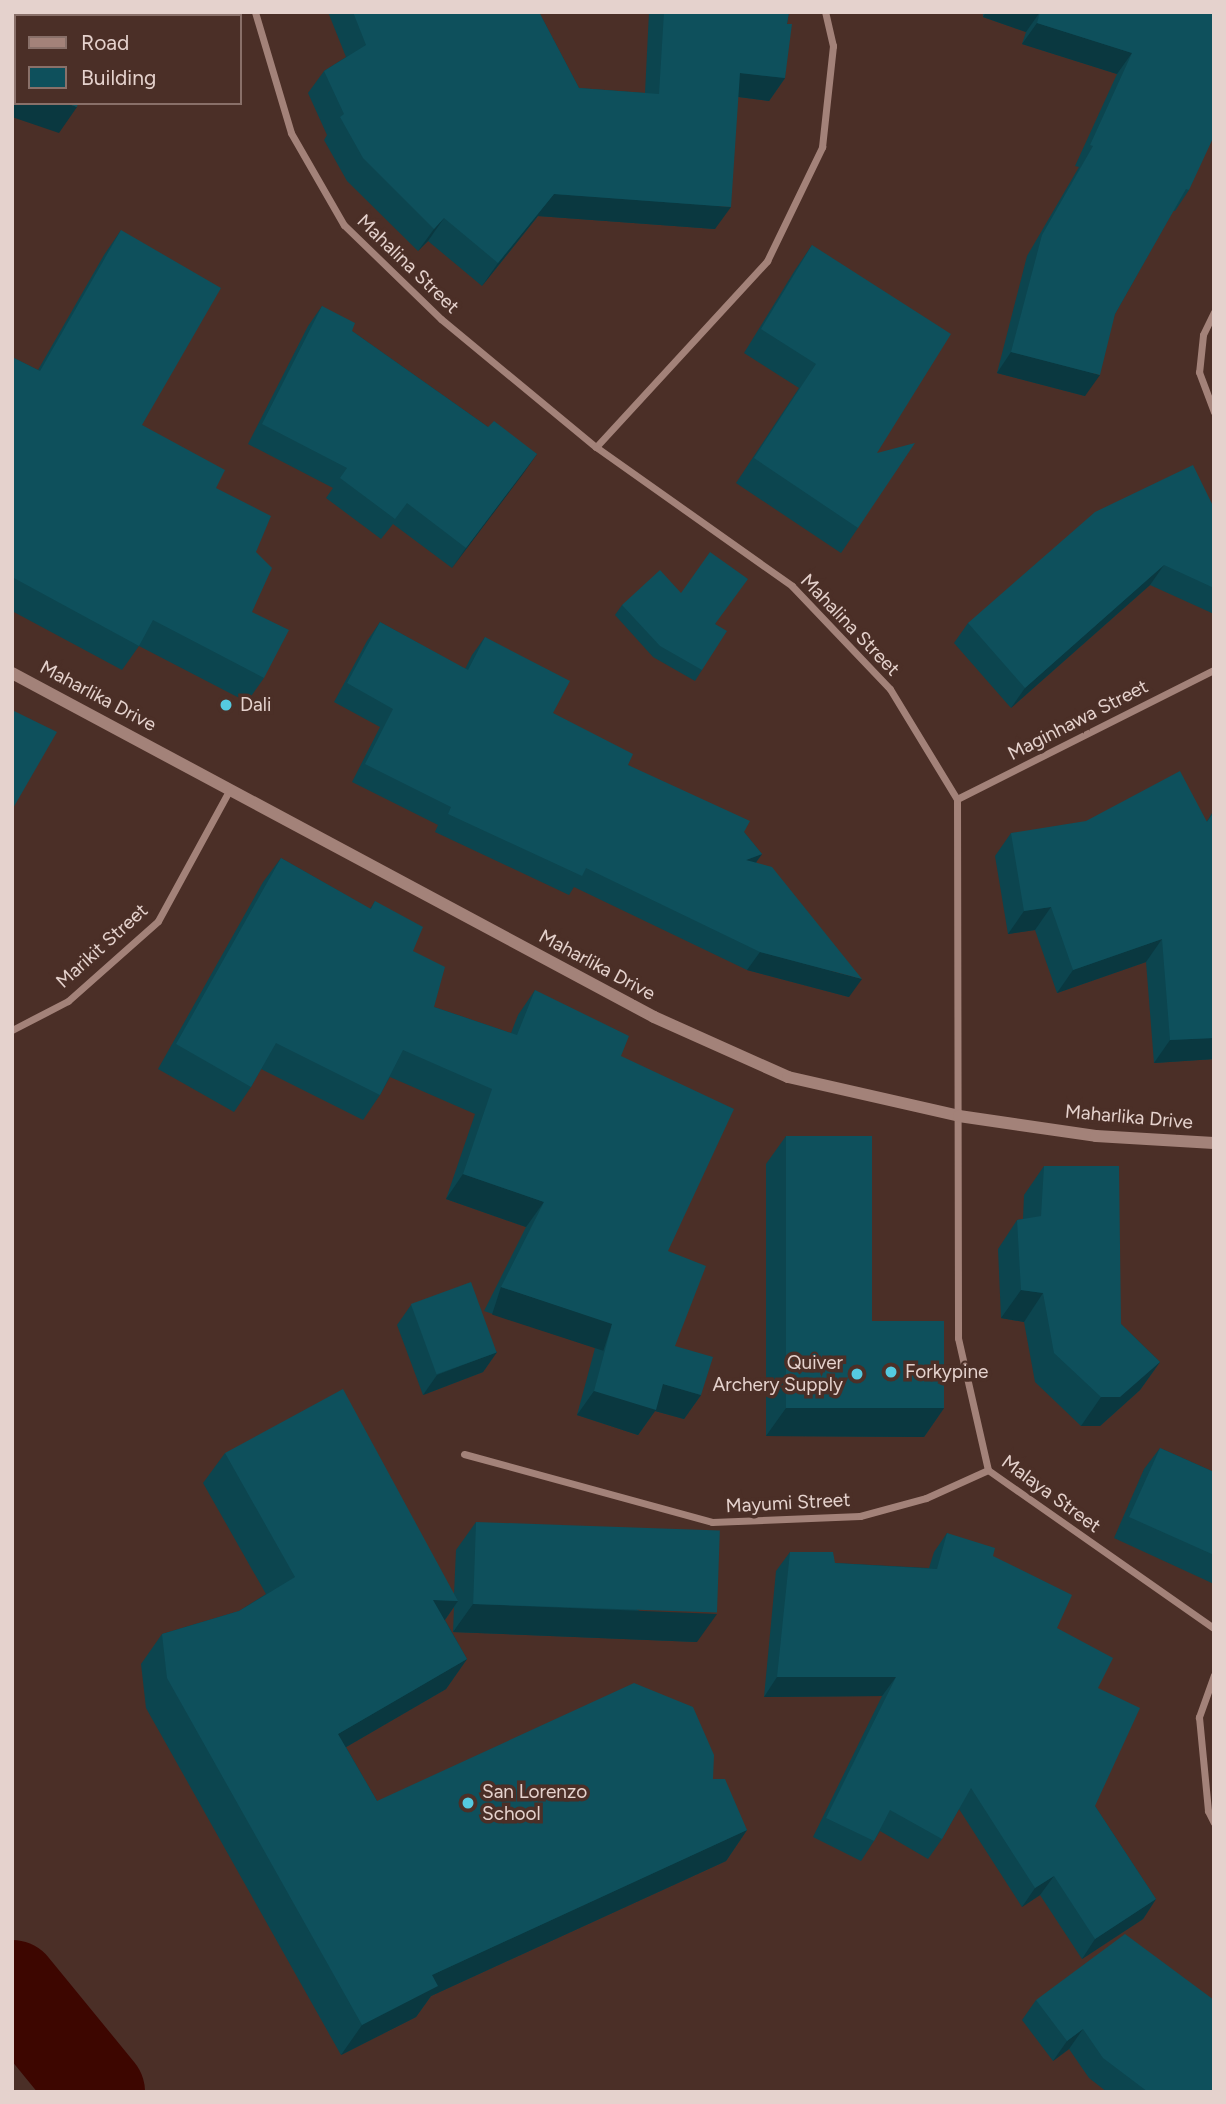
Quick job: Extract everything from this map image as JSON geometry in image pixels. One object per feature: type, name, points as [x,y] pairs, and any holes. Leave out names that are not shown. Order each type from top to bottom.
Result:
[{"type":"street","name":"Mahalina Street","points":[[255,12],[291,133],[344,225],[441,319],[596,447],[792,586],[890,689],[957,799]]},
{"type":"street","points":[[596,447],[767,261],[822,147],[833,46],[825,12]]},
{"type":"street","points":[[1214,312],[1203,335],[1199,372],[1214,412]]},
{"type":"street","name":"Maginhawa Street","points":[[957,799],[1214,670]]},
{"type":"street","name":"Maharlika Drive","points":[[12,673],[654,1017],[788,1077],[959,1116],[1096,1136],[1214,1143]]},
{"type":"street","name":"Marikit Street","points":[[12,1030],[68,1001],[158,921],[230,789]]},
{"type":"street","points":[[957,799],[959,1116]]},
{"type":"street","name":"Malaya Street","points":[[959,1116],[958,1338],[988,1470],[1214,1628]]},
{"type":"street","name":"Mayumi Street","points":[[464,1454],[712,1522],[860,1516],[926,1497],[988,1470]]},
{"type":"street","points":[[1214,1675],[1199,1717],[1208,1811],[1214,1823]]},
{"type":"building","points":[[12,12],[109,12],[14,14],[12,86]]},
{"type":"building","points":[[120,12],[152,12],[152,14]]},
{"type":"building","points":[[353,12],[539,12],[579,88],[659,94],[664,12],[789,12],[787,24],[792,24],[785,78],[740,73],[731,207],[554,194],[498,263],[444,218],[434,229],[363,158],[340,117],[344,114],[324,71],[366,45]]},
{"type":"building","points":[[1040,12],[1214,12],[1214,136],[1189,190],[1186,189],[1115,314],[1100,375],[1011,352],[1042,235],[1093,146],[1090,145],[1132,53],[1037,23]]},
{"type":"building","points":[[121,230],[221,288],[142,425],[225,470],[216,488],[271,516],[256,552],[272,568],[252,612],[289,630],[264,678],[153,620],[139,646],[12,577],[12,357],[40,371]]},
{"type":"building","points":[[812,245],[951,334],[877,453],[915,443],[858,528],[754,458],[816,364],[761,329]]},
{"type":"building","points":[[322,306],[355,323],[352,331],[488,427],[494,421],[537,454],[466,548],[407,503],[395,519],[340,478],[347,468],[262,424]]},
{"type":"building","points":[[1193,465],[1214,508],[1214,588],[1164,565],[1025,688],[968,623],[1095,512]]},
{"type":"building","points":[[710,552],[748,579],[715,624],[727,631],[702,670],[660,646],[622,605],[660,570],[681,593]]},
{"type":"building","points":[[380,622],[468,670],[485,637],[570,681],[553,713],[633,754],[628,765],[750,821],[744,832],[762,854],[746,860],[772,867],[862,979],[760,952],[586,868],[582,876],[448,814],[451,807],[365,764],[393,709],[347,683]]},
{"type":"building","points":[[12,710],[57,732],[12,810]]},
{"type":"building","points":[[1180,771],[1207,822],[1214,812],[1214,1038],[1170,1040],[1162,939],[1073,970],[1051,907],[1024,911],[1011,833],[1086,821]]},
{"type":"building","points":[[281,858],[371,909],[375,901],[423,927],[413,951],[445,967],[434,1007],[517,1035],[535,990],[629,1036],[621,1056],[734,1109],[668,1251],[706,1266],[675,1346],[713,1357],[701,1395],[663,1384],[656,1410],[594,1391],[612,1324],[501,1287],[544,1202],[463,1174],[492,1089],[403,1050],[380,1095],[276,1043],[251,1087],[176,1044]]},
{"type":"building","points":[[786,1136],[872,1136],[872,1321],[944,1321],[944,1408],[786,1408]]},
{"type":"building","points":[[1044,1166],[1119,1166],[1121,1324],[1160,1362],[1120,1397],[1101,1397],[1054,1353],[1043,1293],[1021,1290],[1017,1220],[1041,1216]]},
{"type":"building","points":[[471,1282],[497,1352],[437,1374],[411,1304]]},
{"type":"building","points":[[343,1389],[458,1601],[433,1600],[467,1659],[338,1734],[377,1801],[634,1683],[693,1707],[714,1755],[713,1779],[725,1779],[747,1830],[432,1975],[438,1986],[362,2025],[167,1678],[162,1634],[239,1611],[295,1577],[225,1453]]},
{"type":"building","points":[[1160,1448],[1214,1472],[1214,1555],[1129,1517]]},
{"type":"building","points":[[476,1522],[720,1531],[717,1612],[473,1604]]},
{"type":"building","points":[[947,1533],[995,1548],[993,1556],[1072,1595],[1057,1628],[1113,1658],[1098,1688],[1140,1708],[1095,1806],[1156,1899],[1095,1939],[1054,1876],[1035,1888],[971,1788],[942,1839],[890,1810],[874,1841],[826,1818],[896,1677],[777,1677],[790,1552],[833,1552],[835,1563],[937,1569]]},
{"type":"building","points":[[1125,1934],[1214,2000],[1214,2092],[1148,2092],[1103,2058],[1083,2029],[1067,2041],[1036,2000]]},
{"type":"waterway","points":[[12,1987],[98,2092]]},
{"type":"place","name":"Dali","points":[[226,705]]},
{"type":"place","name":"Forkypine","points":[[891,1372]]},
{"type":"place","name":"Quiver Archery Supply","points":[[857,1374]]},
{"type":"place","name":"San Lorenzo School","points":[[468,1803]]}]
